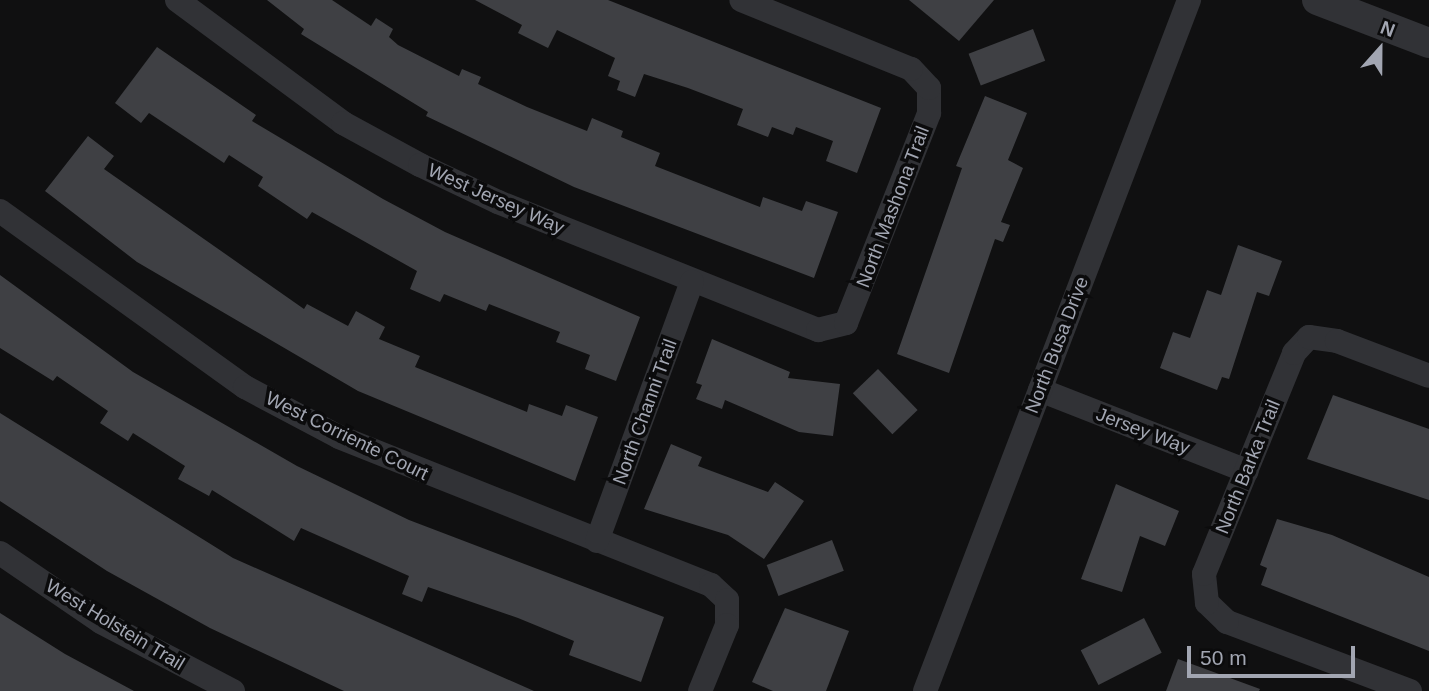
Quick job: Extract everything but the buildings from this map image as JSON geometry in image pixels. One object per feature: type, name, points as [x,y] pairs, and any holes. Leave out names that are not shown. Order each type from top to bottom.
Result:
[{"type":"street","name":"West Jersey Way","points":[[177,0],[343,123],[498,202],[692,282],[818,330],[846,323]]},
{"type":"street","name":"North Mashona Trail","points":[[741,0],[911,69],[929,88],[929,113],[846,323]]},
{"type":"street","name":"North Busa Drive","points":[[925,691],[1189,0]]},
{"type":"street","points":[[1317,0],[1429,43]]},
{"type":"street","name":"West Corriente Court","points":[[0,211],[245,387],[419,473],[711,585],[727,600],[727,625],[700,691]]},
{"type":"street","name":"North Channi Trail","points":[[597,541],[692,282]]},
{"type":"street","name":"North Barka Trail","points":[[1410,691],[1227,622],[1207,603],[1204,573],[1294,353],[1309,337],[1337,341],[1429,376]]},
{"type":"street","name":"Jersey Way","points":[[1040,390],[1247,471]]},
{"type":"street","name":"West Holstein Trail","points":[[0,553],[101,622],[233,691]]}]
